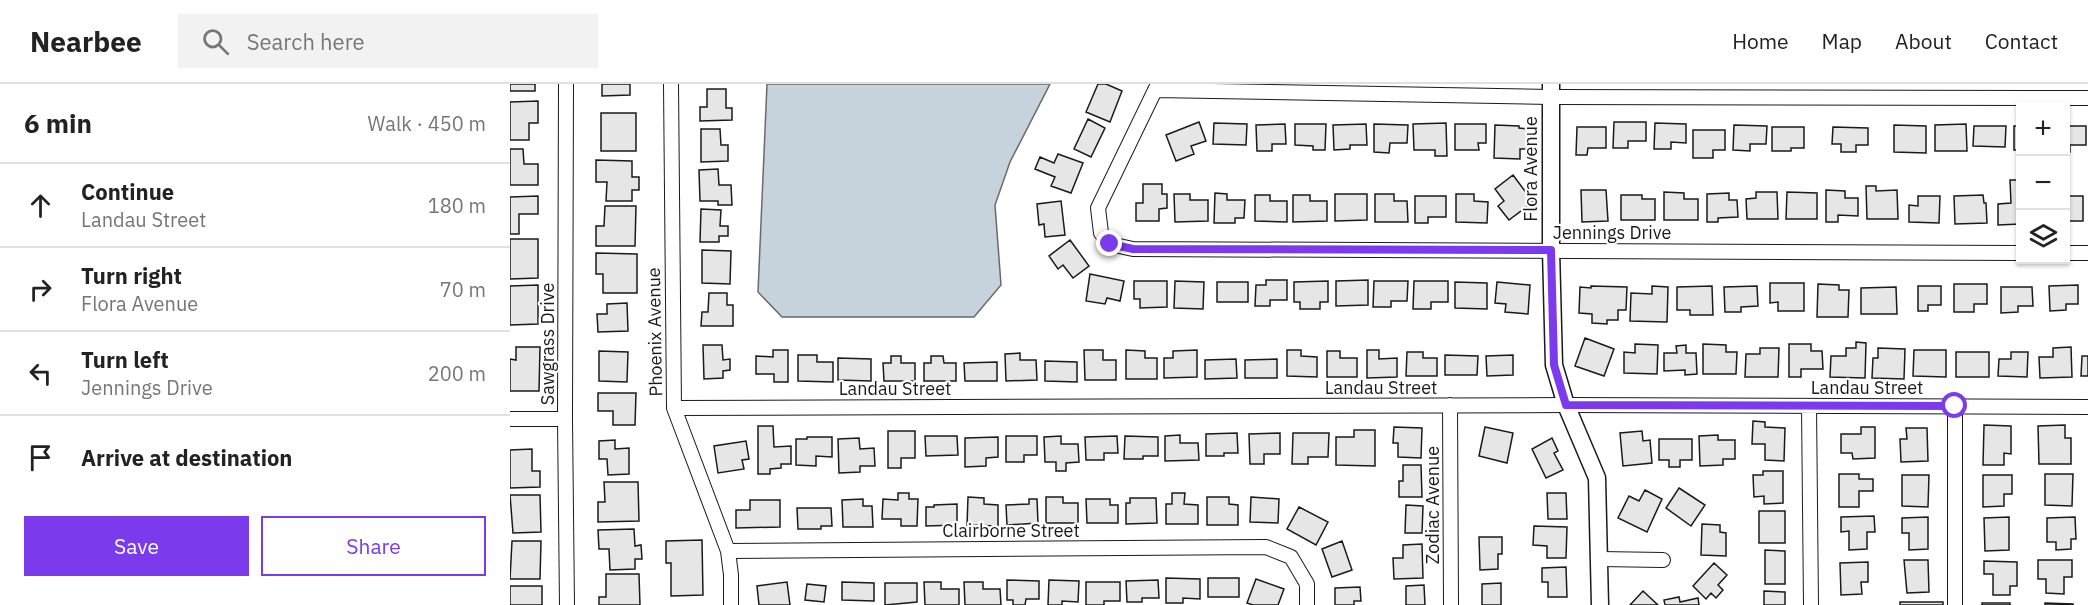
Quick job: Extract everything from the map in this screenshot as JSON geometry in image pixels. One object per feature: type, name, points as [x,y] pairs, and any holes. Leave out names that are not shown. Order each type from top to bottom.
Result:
[{"type":"street","name":"Sawgrass Drive","points":[[566,84],[567,605]]},
{"type":"street","name":"Phoenix Avenue","points":[[671,84],[674,408],[729,551],[731,605]]},
{"type":"street","points":[[1156,87],[2088,98]]},
{"type":"street","name":"Jennings Drive","points":[[1156,87],[1098,208],[1101,233],[1110,244],[1133,249],[2016,253]]},
{"type":"street","name":"Flora Avenue","points":[[1551,91],[1554,365],[1566,405],[1597,478],[1600,605]]},
{"type":"street","points":[[2070,253],[2088,253]]},
{"type":"street","name":"Landau Street","points":[[674,408],[1450,405],[2088,407]]},
{"type":"street","name":"Zodiac Avenue","points":[[1450,405],[1451,605]]},
{"type":"street","points":[[1809,406],[1811,605]]},
{"type":"street","points":[[1955,406],[1955,605]]},
{"type":"street","points":[[510,419],[565,419]]},
{"type":"street","name":"Clairborne Street","points":[[729,551],[1266,547],[1291,557],[1307,584],[1307,605]]},
{"type":"street","points":[[1600,559],[1663,560]]},
{"type":"shaded area","points":[[767,84],[1050,84],[1010,162],[995,205],[1001,285],[974,317],[782,317],[758,292]]},
{"type":"building","points":[[510,84],[535,84],[535,91],[510,91]]},
{"type":"building","points":[[602,84],[630,84],[630,95],[602,96]]},
{"type":"building","points":[[1098,84],[1106,84],[1122,91],[1110,122],[1086,112]]},
{"type":"building","points":[[707,89],[726,89],[726,108],[732,108],[732,120],[700,121],[700,107],[707,107]]},
{"type":"building","points":[[538,101],[538,123],[529,123],[529,140],[510,140],[510,102]]},
{"type":"building","points":[[601,113],[636,113],[636,151],[601,151]]},
{"type":"building","points":[[1088,119],[1105,128],[1091,157],[1074,149]]},
{"type":"building","points":[[1199,122],[1206,141],[1191,146],[1194,154],[1176,161],[1166,135]]},
{"type":"building","points":[[1614,122],[1646,122],[1646,141],[1628,141],[1628,148],[1613,148]]},
{"type":"building","points":[[1214,123],[1247,124],[1246,145],[1213,144]]},
{"type":"building","points":[[1446,123],[1447,156],[1435,156],[1435,150],[1414,150],[1413,124]]},
{"type":"building","points":[[1655,123],[1686,124],[1686,143],[1671,142],[1671,149],[1654,149]]},
{"type":"building","points":[[1285,124],[1286,144],[1272,144],[1272,151],[1257,151],[1256,125]]},
{"type":"building","points":[[1295,124],[1326,124],[1325,150],[1313,150],[1313,146],[1295,145]]},
{"type":"building","points":[[1366,124],[1367,145],[1350,145],[1350,149],[1334,150],[1333,125]]},
{"type":"building","points":[[1374,124],[1408,125],[1407,143],[1390,143],[1389,153],[1374,152]]},
{"type":"building","points":[[1455,124],[1486,124],[1486,143],[1478,143],[1479,150],[1455,150]]},
{"type":"building","points":[[1966,124],[1967,151],[1935,151],[1935,125]]},
{"type":"building","points":[[1495,125],[1519,126],[1519,128],[1529,129],[1528,149],[1520,149],[1520,159],[1494,158]]},
{"type":"building","points":[[1734,125],[1767,126],[1766,144],[1750,144],[1750,151],[1733,150]]},
{"type":"building","points":[[1894,125],[1926,126],[1926,153],[1894,152]]},
{"type":"building","points":[[1974,126],[2006,126],[2005,147],[1973,146]]},
{"type":"building","points":[[2014,126],[2016,126],[2016,150],[2014,150]]},
{"type":"building","points":[[2070,126],[2086,126],[2086,145],[2070,145]]},
{"type":"building","points":[[1577,127],[1606,127],[1606,148],[1588,148],[1587,155],[1576,155]]},
{"type":"building","points":[[1772,127],[1804,127],[1804,148],[1772,151]]},
{"type":"building","points":[[1833,127],[1868,128],[1868,145],[1856,145],[1856,152],[1841,152],[1841,144],[1832,144]]},
{"type":"building","points":[[701,129],[720,129],[721,145],[728,145],[728,161],[701,162]]},
{"type":"building","points":[[1693,130],[1725,130],[1725,150],[1713,150],[1713,158],[1693,158]]},
{"type":"building","points":[[510,149],[523,149],[524,164],[538,164],[538,185],[510,185]]},
{"type":"building","points":[[1058,154],[1083,163],[1071,193],[1051,186],[1055,177],[1035,169],[1040,157],[1054,163]]},
{"type":"building","points":[[596,160],[632,161],[632,177],[639,177],[639,190],[632,190],[632,201],[606,201],[607,182],[596,182]]},
{"type":"building","points":[[718,169],[719,185],[731,185],[732,205],[718,205],[718,201],[700,201],[699,170]]},
{"type":"building","points":[[1513,175],[1533,202],[1509,220],[1498,206],[1504,201],[1495,189]]},
{"type":"building","points":[[2010,180],[2016,180],[2016,224],[1998,225],[1998,204],[2011,203]]},
{"type":"building","points":[[1143,184],[1162,184],[1162,194],[1167,194],[1167,208],[1159,209],[1159,221],[1136,221],[1136,203],[1143,203]]},
{"type":"building","points":[[1866,186],[1876,186],[1876,191],[1897,190],[1898,219],[1867,219]]},
{"type":"building","points":[[1581,190],[1606,190],[1608,221],[1582,222]]},
{"type":"building","points":[[1826,190],[1845,191],[1845,198],[1858,198],[1858,216],[1838,215],[1838,222],[1826,222]]},
{"type":"building","points":[[1664,192],[1684,193],[1684,199],[1698,199],[1698,220],[1664,220]]},
{"type":"building","points":[[1756,192],[1777,192],[1778,219],[1747,219],[1746,199],[1756,198]]},
{"type":"building","points":[[1787,192],[1817,193],[1817,219],[1786,219]]},
{"type":"building","points":[[1215,193],[1227,194],[1227,200],[1245,200],[1244,218],[1235,218],[1235,223],[1214,223]]},
{"type":"building","points":[[1729,193],[1729,200],[1737,200],[1738,217],[1718,218],[1718,222],[1707,222],[1707,194]]},
{"type":"building","points":[[1174,194],[1190,194],[1190,200],[1208,200],[1208,221],[1175,222]]},
{"type":"building","points":[[1335,194],[1367,194],[1367,220],[1335,221]]},
{"type":"building","points":[[1375,194],[1394,194],[1394,201],[1407,201],[1408,222],[1375,222]]},
{"type":"building","points":[[1456,194],[1474,194],[1474,201],[1488,202],[1487,223],[1456,222]]},
{"type":"building","points":[[1255,195],[1270,195],[1270,201],[1287,201],[1287,222],[1255,221]]},
{"type":"building","points":[[1293,195],[1310,195],[1310,201],[1327,201],[1327,221],[1293,222]]},
{"type":"building","points":[[1621,195],[1642,195],[1642,199],[1655,199],[1655,220],[1621,220]]},
{"type":"building","points":[[1983,195],[1984,203],[1986,203],[1987,223],[1955,224],[1954,196]]},
{"type":"building","points":[[538,196],[538,214],[519,214],[519,234],[510,234],[510,197]]},
{"type":"building","points":[[1415,196],[1446,196],[1446,217],[1428,217],[1428,223],[1415,223]]},
{"type":"building","points":[[1918,196],[1940,196],[1939,223],[1909,222],[1909,205],[1918,206]]},
{"type":"building","points":[[2070,196],[2083,196],[2083,221],[2070,221]]},
{"type":"building","points":[[1061,201],[1065,235],[1045,237],[1044,224],[1039,225],[1037,204]]},
{"type":"building","points":[[605,206],[636,206],[635,246],[596,246],[596,226],[604,226]]},
{"type":"building","points":[[701,209],[721,210],[720,226],[728,226],[728,236],[719,236],[719,242],[700,242]]},
{"type":"building","points":[[510,239],[538,239],[538,278],[510,279]]},
{"type":"building","points":[[1070,240],[1089,266],[1073,278],[1063,265],[1058,269],[1049,256]]},
{"type":"building","points":[[702,250],[731,251],[730,284],[702,283]]},
{"type":"building","points":[[596,253],[637,254],[637,293],[603,293],[603,274],[596,274]]},
{"type":"building","points":[[1090,274],[1124,281],[1120,301],[1107,298],[1105,304],[1086,301]]},
{"type":"building","points":[[1266,280],[1287,280],[1287,300],[1270,300],[1270,306],[1255,306],[1256,285],[1266,285]]},
{"type":"building","points":[[1368,280],[1368,305],[1336,306],[1336,281]]},
{"type":"building","points":[[1134,281],[1167,281],[1167,307],[1140,308],[1140,299],[1134,299]]},
{"type":"building","points":[[1175,281],[1204,282],[1203,309],[1174,308]]},
{"type":"building","points":[[1328,281],[1328,302],[1320,302],[1320,309],[1300,309],[1300,302],[1294,302],[1294,282]]},
{"type":"building","points":[[1374,281],[1408,281],[1407,301],[1391,301],[1391,307],[1373,307]]},
{"type":"building","points":[[1414,281],[1448,281],[1448,302],[1431,302],[1431,309],[1413,309]]},
{"type":"building","points":[[1217,282],[1248,282],[1248,302],[1217,302]]},
{"type":"building","points":[[1455,282],[1487,283],[1487,309],[1455,308]]},
{"type":"building","points":[[1497,282],[1530,285],[1528,314],[1505,312],[1506,304],[1495,303]]},
{"type":"building","points":[[1770,283],[1804,283],[1804,311],[1778,311],[1778,302],[1770,303]]},
{"type":"building","points":[[1818,284],[1839,285],[1839,290],[1849,290],[1848,317],[1817,317]]},
{"type":"building","points":[[1954,284],[1987,284],[1987,304],[1974,304],[1974,312],[1954,312]]},
{"type":"building","points":[[538,285],[538,324],[510,325],[510,286]]},
{"type":"building","points":[[2078,285],[2078,304],[2066,304],[2066,310],[2050,311],[2049,286]]},
{"type":"building","points":[[1591,286],[1627,287],[1626,310],[1618,310],[1618,320],[1607,320],[1607,324],[1592,323],[1592,314],[1579,313],[1580,287],[1591,288]]},
{"type":"building","points":[[1652,286],[1668,287],[1667,322],[1630,321],[1631,293],[1652,294]]},
{"type":"building","points":[[1712,286],[1713,315],[1690,315],[1690,310],[1677,310],[1677,287]]},
{"type":"building","points":[[1757,286],[1758,306],[1741,307],[1741,312],[1725,312],[1724,287]]},
{"type":"building","points":[[1918,286],[1941,286],[1941,305],[1928,305],[1928,311],[1918,311]]},
{"type":"building","points":[[1896,287],[1897,314],[1861,314],[1861,288]]},
{"type":"building","points":[[2001,287],[2032,287],[2033,306],[2018,306],[2018,312],[2001,313]]},
{"type":"building","points":[[709,293],[727,293],[727,305],[733,305],[733,326],[701,326],[702,312],[708,312]]},
{"type":"building","points":[[627,303],[628,331],[598,332],[597,314],[607,314],[607,304]]},
{"type":"building","points":[[1585,338],[1614,349],[1604,376],[1575,366]]},
{"type":"building","points":[[1856,342],[1866,343],[1865,378],[1830,377],[1831,356],[1846,356],[1846,348],[1856,348]]},
{"type":"building","points":[[1635,344],[1658,345],[1657,374],[1624,373],[1624,352],[1635,353]]},
{"type":"building","points":[[1703,344],[1726,345],[1726,352],[1737,352],[1736,374],[1703,374]]},
{"type":"building","points":[[1789,344],[1811,344],[1811,351],[1822,351],[1823,369],[1801,369],[1801,377],[1789,377]]},
{"type":"building","points":[[703,345],[722,345],[723,360],[730,359],[730,370],[723,371],[723,378],[704,379]]},
{"type":"building","points":[[1686,345],[1686,353],[1696,353],[1697,374],[1685,375],[1685,370],[1664,371],[1664,353],[1677,353],[1676,346]]},
{"type":"building","points":[[516,347],[540,347],[539,391],[510,391],[510,359],[516,360]]},
{"type":"building","points":[[2071,347],[2072,377],[2040,378],[2039,357],[2053,357],[2053,348]]},
{"type":"building","points":[[1760,348],[1779,348],[1778,377],[1745,377],[1746,354],[1760,354]]},
{"type":"building","points":[[1878,348],[1905,349],[1904,379],[1872,378],[1873,358],[1878,358]]},
{"type":"building","points":[[773,350],[788,350],[788,382],[774,382],[774,374],[756,374],[756,356],[773,357]]},
{"type":"building","points":[[1084,350],[1103,350],[1103,360],[1116,360],[1116,380],[1085,380]]},
{"type":"building","points":[[1126,350],[1145,351],[1145,358],[1157,358],[1157,379],[1126,379]]},
{"type":"building","points":[[1197,350],[1197,377],[1164,378],[1164,358],[1173,358],[1173,351]]},
{"type":"building","points":[[1287,350],[1301,350],[1301,356],[1317,357],[1317,377],[1287,376]]},
{"type":"building","points":[[1367,350],[1379,350],[1379,359],[1397,358],[1397,377],[1367,378]]},
{"type":"building","points":[[1914,350],[1946,350],[1946,377],[1913,376]]},
{"type":"building","points":[[599,351],[628,352],[627,382],[599,381]]},
{"type":"building","points":[[1327,351],[1340,351],[1340,358],[1357,358],[1357,377],[1327,377]]},
{"type":"building","points":[[1407,352],[1423,352],[1423,358],[1437,358],[1437,376],[1406,376]]},
{"type":"building","points":[[1956,352],[1989,352],[1989,377],[1956,377]]},
{"type":"building","points":[[2011,352],[2028,352],[2027,377],[1998,376],[1999,359],[2011,359]]},
{"type":"building","points":[[1020,353],[1020,360],[1036,360],[1037,380],[1006,381],[1005,354]]},
{"type":"building","points":[[798,355],[817,355],[817,362],[833,362],[833,382],[798,381]]},
{"type":"building","points":[[1445,355],[1478,356],[1477,375],[1445,375]]},
{"type":"building","points":[[1513,355],[1513,375],[1487,376],[1486,356]]},
{"type":"building","points":[[891,356],[901,356],[901,363],[915,363],[915,381],[884,381],[883,363],[891,363]]},
{"type":"building","points":[[931,356],[943,356],[944,363],[956,363],[956,381],[924,381],[924,363],[931,363]]},
{"type":"building","points":[[2082,356],[2088,356],[2088,376],[2081,376]]},
{"type":"building","points":[[838,358],[871,359],[871,381],[838,380]]},
{"type":"building","points":[[1236,359],[1237,378],[1205,379],[1205,360]]},
{"type":"building","points":[[1277,359],[1277,378],[1245,378],[1245,360]]},
{"type":"building","points":[[1045,361],[1077,362],[1077,382],[1045,381]]},
{"type":"building","points":[[997,362],[997,381],[965,381],[964,363]]},
{"type":"building","points":[[598,393],[636,393],[635,425],[613,425],[613,411],[598,411]]},
{"type":"building","points":[[1753,421],[1765,422],[1765,427],[1785,428],[1784,461],[1765,460],[1765,444],[1752,444]]},
{"type":"building","points":[[1984,425],[2011,426],[2011,454],[2004,453],[2004,465],[1983,465]]},
{"type":"building","points":[[2065,425],[2065,438],[2071,438],[2071,464],[2039,464],[2038,426]]},
{"type":"building","points":[[758,426],[773,426],[774,447],[791,446],[791,464],[781,464],[781,468],[770,469],[770,474],[758,474]]},
{"type":"building","points":[[1394,427],[1422,428],[1421,458],[1398,457],[1398,443],[1393,443]]},
{"type":"building","points":[[1485,427],[1513,433],[1507,463],[1479,456]]},
{"type":"building","points":[[1861,427],[1875,427],[1875,458],[1853,459],[1852,453],[1841,453],[1841,434],[1861,434]]},
{"type":"building","points":[[1906,428],[1927,428],[1928,461],[1901,462],[1900,439],[1907,439]]},
{"type":"building","points":[[1354,430],[1375,430],[1375,466],[1336,465],[1336,437],[1354,437]]},
{"type":"building","points":[[888,431],[915,431],[915,458],[901,458],[901,468],[888,468]]},
{"type":"building","points":[[1642,431],[1643,441],[1650,440],[1652,463],[1623,466],[1620,433]]},
{"type":"building","points":[[1237,433],[1238,453],[1206,456],[1206,434]]},
{"type":"building","points":[[1280,433],[1280,454],[1264,454],[1264,464],[1250,464],[1249,434]]},
{"type":"building","points":[[1293,433],[1329,433],[1328,457],[1308,457],[1308,464],[1292,464]]},
{"type":"building","points":[[1180,435],[1180,443],[1198,443],[1199,460],[1165,461],[1165,436]]},
{"type":"building","points":[[1718,435],[1718,440],[1735,440],[1735,459],[1723,459],[1723,465],[1700,466],[1699,436]]},
{"type":"building","points":[[925,436],[957,436],[958,455],[926,456]]},
{"type":"building","points":[[1006,436],[1037,436],[1037,455],[1024,455],[1024,462],[1006,462]]},
{"type":"building","points":[[1061,436],[1061,444],[1078,444],[1079,462],[1066,463],[1066,471],[1056,471],[1056,462],[1045,462],[1044,437]]},
{"type":"building","points":[[1117,436],[1118,453],[1104,453],[1104,460],[1086,460],[1085,437]]},
{"type":"building","points":[[1125,436],[1158,437],[1158,456],[1124,459]]},
{"type":"building","points":[[807,437],[832,437],[832,457],[816,456],[816,466],[796,465],[796,439],[807,439]]},
{"type":"building","points":[[998,437],[998,457],[986,458],[986,466],[965,467],[965,438]]},
{"type":"building","points":[[859,438],[860,449],[874,448],[875,466],[860,466],[860,472],[839,473],[838,439]]},
{"type":"building","points":[[1552,438],[1558,451],[1554,453],[1563,470],[1546,478],[1532,449]]},
{"type":"building","points":[[1659,439],[1692,439],[1692,460],[1680,460],[1680,467],[1669,467],[1669,460],[1659,460]]},
{"type":"building","points":[[615,440],[615,449],[629,448],[629,474],[608,475],[607,459],[599,459],[599,441]]},
{"type":"building","points":[[746,441],[749,459],[742,460],[744,469],[718,473],[714,446]]},
{"type":"building","points":[[532,449],[532,471],[540,471],[540,487],[510,488],[510,450]]},
{"type":"building","points":[[1403,465],[1421,465],[1422,497],[1399,497],[1399,481],[1403,481]]},
{"type":"building","points":[[1763,471],[1783,471],[1783,503],[1764,504],[1764,496],[1754,497],[1753,475],[1763,475]]},
{"type":"building","points":[[1839,474],[1859,474],[1859,479],[1873,479],[1873,491],[1859,491],[1859,507],[1839,507]]},
{"type":"building","points":[[2045,474],[2073,474],[2072,506],[2045,505]]},
{"type":"building","points":[[1902,475],[1929,475],[1928,507],[1902,506]]},
{"type":"building","points":[[1983,475],[2012,475],[2012,494],[2004,494],[2004,506],[1983,507]]},
{"type":"building","points":[[604,482],[638,482],[639,521],[598,522],[598,502],[605,502]]},
{"type":"building","points":[[1679,488],[1705,505],[1691,526],[1666,508]]},
{"type":"building","points":[[1645,490],[1662,499],[1647,532],[1618,518],[1629,496],[1639,501]]},
{"type":"building","points":[[898,493],[909,493],[909,499],[918,499],[917,526],[901,526],[901,519],[882,519],[883,499],[898,500]]},
{"type":"building","points":[[1172,493],[1185,493],[1184,504],[1198,505],[1198,524],[1166,524],[1166,504],[1172,504]]},
{"type":"building","points":[[1547,493],[1566,493],[1567,519],[1548,519]]},
{"type":"building","points":[[510,495],[540,495],[541,532],[513,533]]},
{"type":"building","points":[[968,497],[984,498],[984,504],[998,505],[998,526],[967,525]]},
{"type":"building","points":[[1046,497],[1063,497],[1063,503],[1078,503],[1078,523],[1046,523]]},
{"type":"building","points":[[1207,497],[1229,497],[1229,504],[1238,505],[1238,525],[1207,525]]},
{"type":"building","points":[[1251,497],[1279,499],[1278,523],[1250,522]]},
{"type":"building","points":[[1130,498],[1156,498],[1157,523],[1126,524],[1126,503],[1130,503]]},
{"type":"building","points":[[863,499],[863,506],[872,506],[873,527],[843,527],[842,500]]},
{"type":"building","points":[[1029,499],[1037,499],[1038,523],[1007,525],[1006,505],[1029,504]]},
{"type":"building","points":[[1086,499],[1110,499],[1110,505],[1118,505],[1118,523],[1087,523]]},
{"type":"building","points":[[750,500],[780,500],[780,527],[736,528],[736,510],[750,510]]},
{"type":"building","points":[[957,504],[957,525],[926,526],[926,507]]},
{"type":"building","points":[[1406,505],[1423,506],[1422,533],[1405,533]]},
{"type":"building","points":[[1299,507],[1328,522],[1316,545],[1287,529]]},
{"type":"building","points":[[797,508],[831,508],[832,526],[821,526],[821,529],[798,529]]},
{"type":"building","points":[[1759,511],[1785,511],[1785,543],[1759,543]]},
{"type":"building","points":[[1874,516],[1875,532],[1867,532],[1867,549],[1849,550],[1849,531],[1841,532],[1841,517]]},
{"type":"building","points":[[1928,517],[1928,549],[1909,550],[1909,533],[1902,533],[1902,518]]},
{"type":"building","points":[[2009,517],[2009,550],[1985,551],[1984,518]]},
{"type":"building","points":[[2075,517],[2076,539],[2071,539],[2071,549],[2056,550],[2056,542],[2047,542],[2047,518]]},
{"type":"building","points":[[1702,524],[1720,525],[1720,532],[1726,533],[1726,556],[1701,555]]},
{"type":"building","points":[[1534,526],[1567,527],[1566,558],[1547,558],[1547,546],[1533,545]]},
{"type":"building","points":[[634,529],[635,546],[641,545],[642,559],[635,559],[635,569],[610,570],[609,549],[599,549],[598,530]]},
{"type":"building","points":[[1479,537],[1502,537],[1502,554],[1498,554],[1498,569],[1480,570]]},
{"type":"building","points":[[702,540],[703,595],[671,596],[671,563],[666,563],[666,541]]},
{"type":"building","points":[[512,541],[541,541],[540,579],[510,579]]},
{"type":"building","points":[[1342,541],[1352,570],[1332,577],[1322,549]]},
{"type":"building","points":[[1422,544],[1423,578],[1394,579],[1393,558],[1403,558],[1403,545]]},
{"type":"building","points":[[1765,550],[1785,551],[1785,584],[1765,584]]},
{"type":"building","points":[[1904,560],[1928,560],[1929,592],[1907,593]]},
{"type":"building","points":[[2038,560],[2072,560],[2072,577],[2064,577],[2064,594],[2046,593],[2046,579],[2038,579]]},
{"type":"building","points":[[1984,561],[2017,562],[2017,586],[2010,586],[2010,595],[1993,595],[1993,574],[1984,574]]},
{"type":"building","points":[[1868,562],[1868,582],[1861,582],[1862,594],[1841,595],[1840,563]]},
{"type":"building","points":[[1714,563],[1727,575],[1718,585],[1723,590],[1716,598],[1711,593],[1706,599],[1693,586]]},
{"type":"building","points":[[1566,567],[1567,597],[1548,597],[1548,582],[1542,582],[1542,568]]},
{"type":"building","points":[[606,574],[639,574],[640,605],[599,605],[599,597],[606,597]]},
{"type":"building","points":[[1166,578],[1200,579],[1200,599],[1183,598],[1183,603],[1166,603]]},
{"type":"building","points":[[1208,578],[1239,578],[1239,597],[1208,597]]},
{"type":"building","points":[[1256,579],[1284,589],[1278,605],[1247,603]]},
{"type":"building","points":[[1007,580],[1039,581],[1039,599],[1026,599],[1025,605],[1013,605],[1013,600],[1007,600]]},
{"type":"building","points":[[1049,580],[1079,581],[1078,602],[1062,601],[1062,605],[1048,605]]},
{"type":"building","points":[[1158,580],[1159,598],[1142,598],[1142,602],[1127,602],[1126,581]]},
{"type":"building","points":[[787,582],[790,605],[759,605],[757,586]]},
{"type":"building","points":[[842,582],[874,583],[874,601],[842,600]]},
{"type":"building","points":[[924,582],[941,582],[941,589],[959,589],[959,605],[925,605]]},
{"type":"building","points":[[964,582],[983,582],[983,589],[1000,589],[1001,605],[965,605]]},
{"type":"building","points":[[1086,582],[1120,582],[1120,601],[1104,601],[1104,605],[1086,605]]},
{"type":"building","points":[[885,583],[917,583],[917,602],[885,605]]},
{"type":"building","points":[[1501,583],[1501,605],[1482,605],[1482,584]]},
{"type":"building","points":[[807,584],[826,586],[824,602],[805,600]]},
{"type":"building","points":[[1424,585],[1425,605],[1406,605],[1406,586]]},
{"type":"building","points":[[510,586],[542,586],[542,605],[510,605]]},
{"type":"building","points":[[1360,587],[1361,601],[1354,601],[1354,605],[1335,605],[1335,588]]},
{"type":"building","points":[[1643,591],[1658,605],[1630,605]]},
{"type":"building","points":[[1764,591],[1785,592],[1785,605],[1764,605]]},
{"type":"building","points":[[1679,597],[1680,602],[1698,598],[1699,605],[1665,605],[1664,600]]},
{"type":"building","points":[[1900,602],[1943,602],[1943,605],[1900,605]]},
{"type":"building","points":[[1982,603],[2010,603],[2010,605],[1982,605]]},
{"type":"building","points":[[2045,603],[2073,604],[2073,605],[2045,605]]},
{"type":"route","points":[[1110,244],[1133,249],[1551,250],[1554,365],[1566,405],[1955,406]]}]
